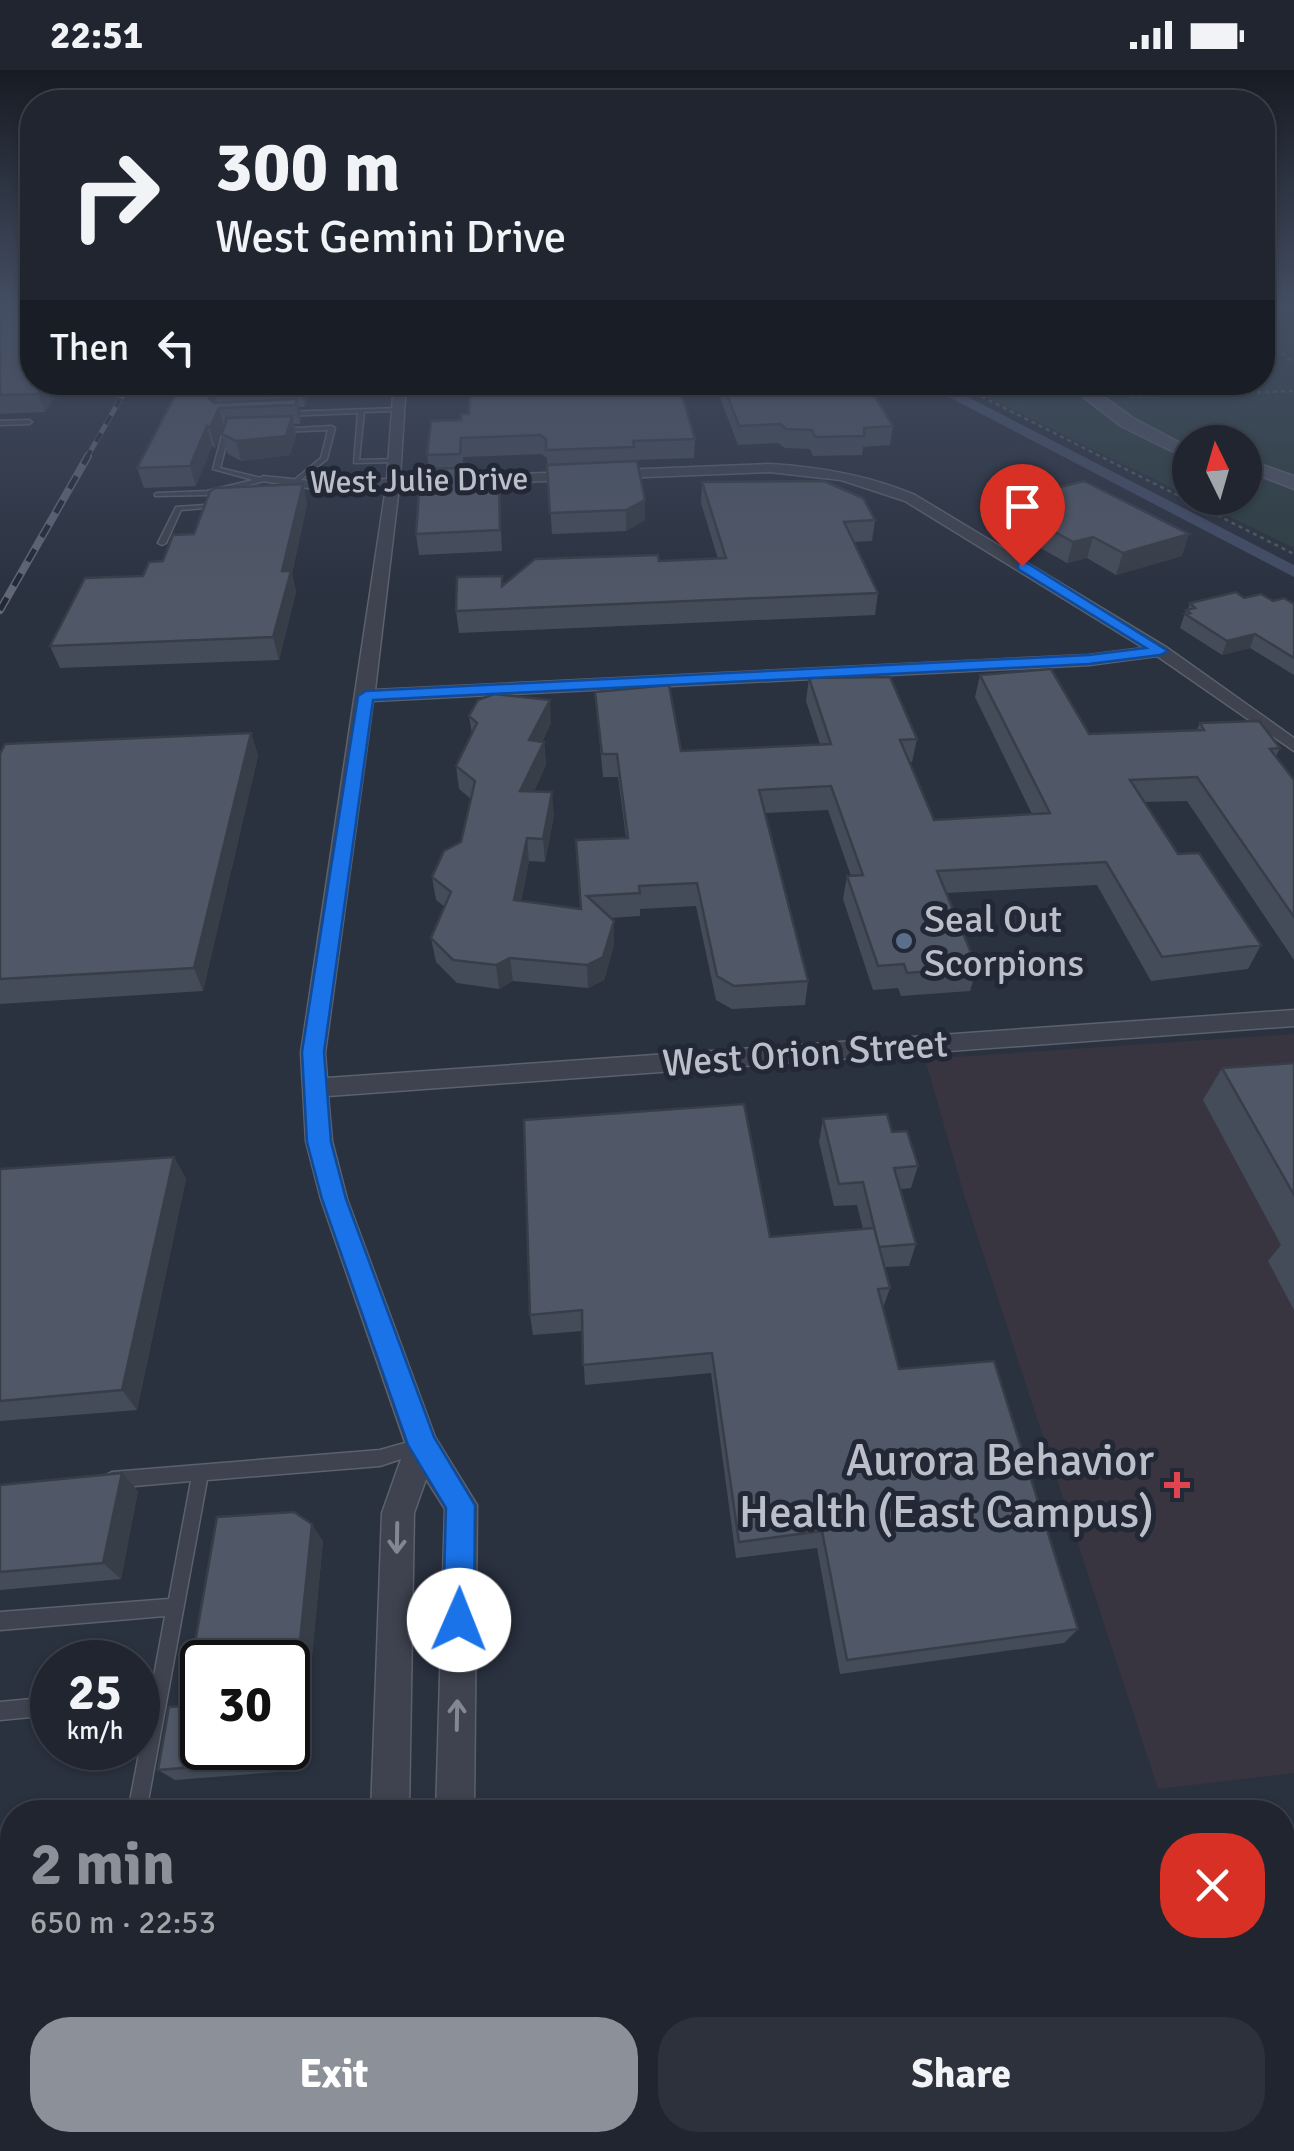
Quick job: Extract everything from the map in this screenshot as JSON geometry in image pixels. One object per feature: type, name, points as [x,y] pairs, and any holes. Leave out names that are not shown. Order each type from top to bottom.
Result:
[{"type":"street","points":[[397,402],[393,472],[366,696],[313,1052],[319,1142],[334,1199],[422,1445],[461,1505],[455,1800]]},
{"type":"street","points":[[1100,402],[1172,446]]},
{"type":"street","points":[[1126,402],[1172,429]]},
{"type":"street","name":"West Julie Drive","points":[[262,480],[294,483],[393,472],[769,468],[838,474],[875,482],[910,498],[1160,651],[1294,746]]},
{"type":"street","points":[[1262,471],[1294,483]]},
{"type":"street","points":[[1262,484],[1294,496]]},
{"type":"street","points":[[366,696],[1089,660],[1160,651]]},
{"type":"street","name":"West Orion Street","points":[[317,1088],[1294,1018]]},
{"type":"street","points":[[390,1800],[398,1514],[422,1445]]},
{"type":"lane","points":[[278,414],[396,409]]},
{"type":"lane","points":[[362,410],[356,462],[393,472]]},
{"type":"lane","points":[[0,423],[30,422]]},
{"type":"lane","points":[[261,431],[332,428],[324,459],[294,483]]},
{"type":"lane","points":[[243,432],[226,432],[216,468],[262,480]]},
{"type":"lane","points":[[157,495],[207,493],[262,480]]},
{"type":"lane","points":[[162,543],[178,508],[212,507],[262,480]]},
{"type":"lane","points":[[92,1482],[380,1458],[422,1445]]},
{"type":"lane","points":[[160,1691],[202,1472]]},
{"type":"lane","points":[[0,1621],[176,1607]]},
{"type":"lane","points":[[0,1711],[30,1708]]},
{"type":"lane","points":[[139,1800],[145,1770]]},
{"type":"path","points":[[993,402],[1294,554]]},
{"type":"shaded area","points":[[998,402],[1294,402],[1294,548],[1227,515],[1262,515],[1262,425],[1172,425],[1172,488]]},
{"type":"shaded area","name":"Aurora Behavior Health (East Campus)","points":[[1294,1034],[1294,1773],[1158,1789],[965,1198],[925,1059]]},
{"type":"building","points":[[171,402],[296,402],[219,408],[190,466],[137,468]]},
{"type":"building","points":[[469,402],[684,402],[695,439],[633,441],[634,447],[546,450],[546,439],[540,435],[461,438],[460,454],[427,455],[431,421],[461,420],[461,414],[469,414]]},
{"type":"building","points":[[730,402],[878,402],[893,426],[864,428],[864,436],[815,437],[812,430],[786,429],[780,424],[739,426]]},
{"type":"building","points":[[292,416],[286,436],[236,441],[222,434],[227,418]]},
{"type":"building","points":[[637,461],[645,500],[626,510],[550,513],[547,465]]},
{"type":"building","points":[[460,468],[459,489],[499,488],[500,530],[416,534],[420,480],[424,480],[425,469]]},
{"type":"building","points":[[824,481],[863,498],[875,520],[844,522],[878,593],[456,611],[457,577],[502,576],[502,586],[535,559],[658,555],[659,561],[726,558],[702,482]]},
{"type":"building","points":[[1084,481],[1189,534],[1123,553],[1093,537],[1073,542],[1001,502]]},
{"type":"building","points":[[303,484],[282,571],[291,571],[273,637],[50,646],[85,578],[143,576],[149,562],[163,561],[173,535],[194,534],[210,491]]},
{"type":"building","points":[[1236,592],[1244,598],[1261,594],[1273,601],[1284,598],[1294,604],[1294,658],[1255,634],[1227,641],[1185,614],[1195,608],[1190,603]]},
{"type":"building","points":[[1051,669],[1089,734],[1204,730],[1200,723],[1259,721],[1280,748],[1270,749],[1294,780],[1294,917],[1197,777],[1130,780],[1178,854],[1199,853],[1261,945],[1162,957],[1106,862],[937,871],[977,967],[907,973],[904,964],[878,966],[847,876],[863,875],[831,786],[759,790],[808,981],[734,986],[717,976],[697,883],[639,886],[640,893],[587,896],[614,921],[603,957],[587,965],[510,958],[496,965],[453,960],[431,938],[451,892],[432,877],[444,851],[461,842],[475,781],[456,766],[477,723],[469,716],[478,700],[494,694],[550,700],[529,740],[544,742],[520,791],[552,792],[543,839],[527,838],[514,900],[581,909],[576,840],[628,838],[617,754],[602,754],[595,692],[669,685],[681,751],[831,744],[809,678],[890,677],[917,739],[900,740],[934,820],[1050,813],[980,675]]},
{"type":"building","points":[[251,733],[194,968],[0,979],[0,754],[5,744]]},
{"type":"building","points":[[1294,1063],[1294,1195],[1222,1068]]},
{"type":"building","points":[[744,1104],[770,1237],[874,1228],[890,1288],[878,1289],[899,1369],[994,1361],[1078,1629],[847,1660],[822,1531],[739,1542],[712,1353],[583,1365],[582,1310],[530,1315],[524,1120]]},
{"type":"building","points":[[887,1114],[892,1132],[907,1131],[918,1166],[894,1168],[916,1244],[879,1247],[863,1182],[839,1184],[823,1119]]},
{"type":"building","points":[[174,1157],[122,1390],[0,1401],[0,1169]]},
{"type":"building","points":[[122,1473],[103,1563],[0,1572],[0,1485]]},
{"type":"building","points":[[294,1512],[312,1524],[300,1640],[196,1640],[217,1517]]},
{"type":"building","points":[[180,1706],[180,1768],[160,1770],[160,1759],[169,1707]]},
{"type":"waterway","points":[[966,402],[1294,572]]},
{"type":"railway","points":[[86,459],[119,402]]},
{"type":"railway","points":[[0,610],[88,456]]},
{"type":"place","name":"Seal Out Scorpions","points":[[904,941]]},
{"type":"place","name":"Aurora Behavior Health (East Campus)","points":[[1177,1485]]},
{"type":"route","points":[[459,1620],[461,1505],[422,1445],[334,1199],[319,1142],[313,1052],[366,696],[1089,660],[1160,651],[1022,566]]}]
